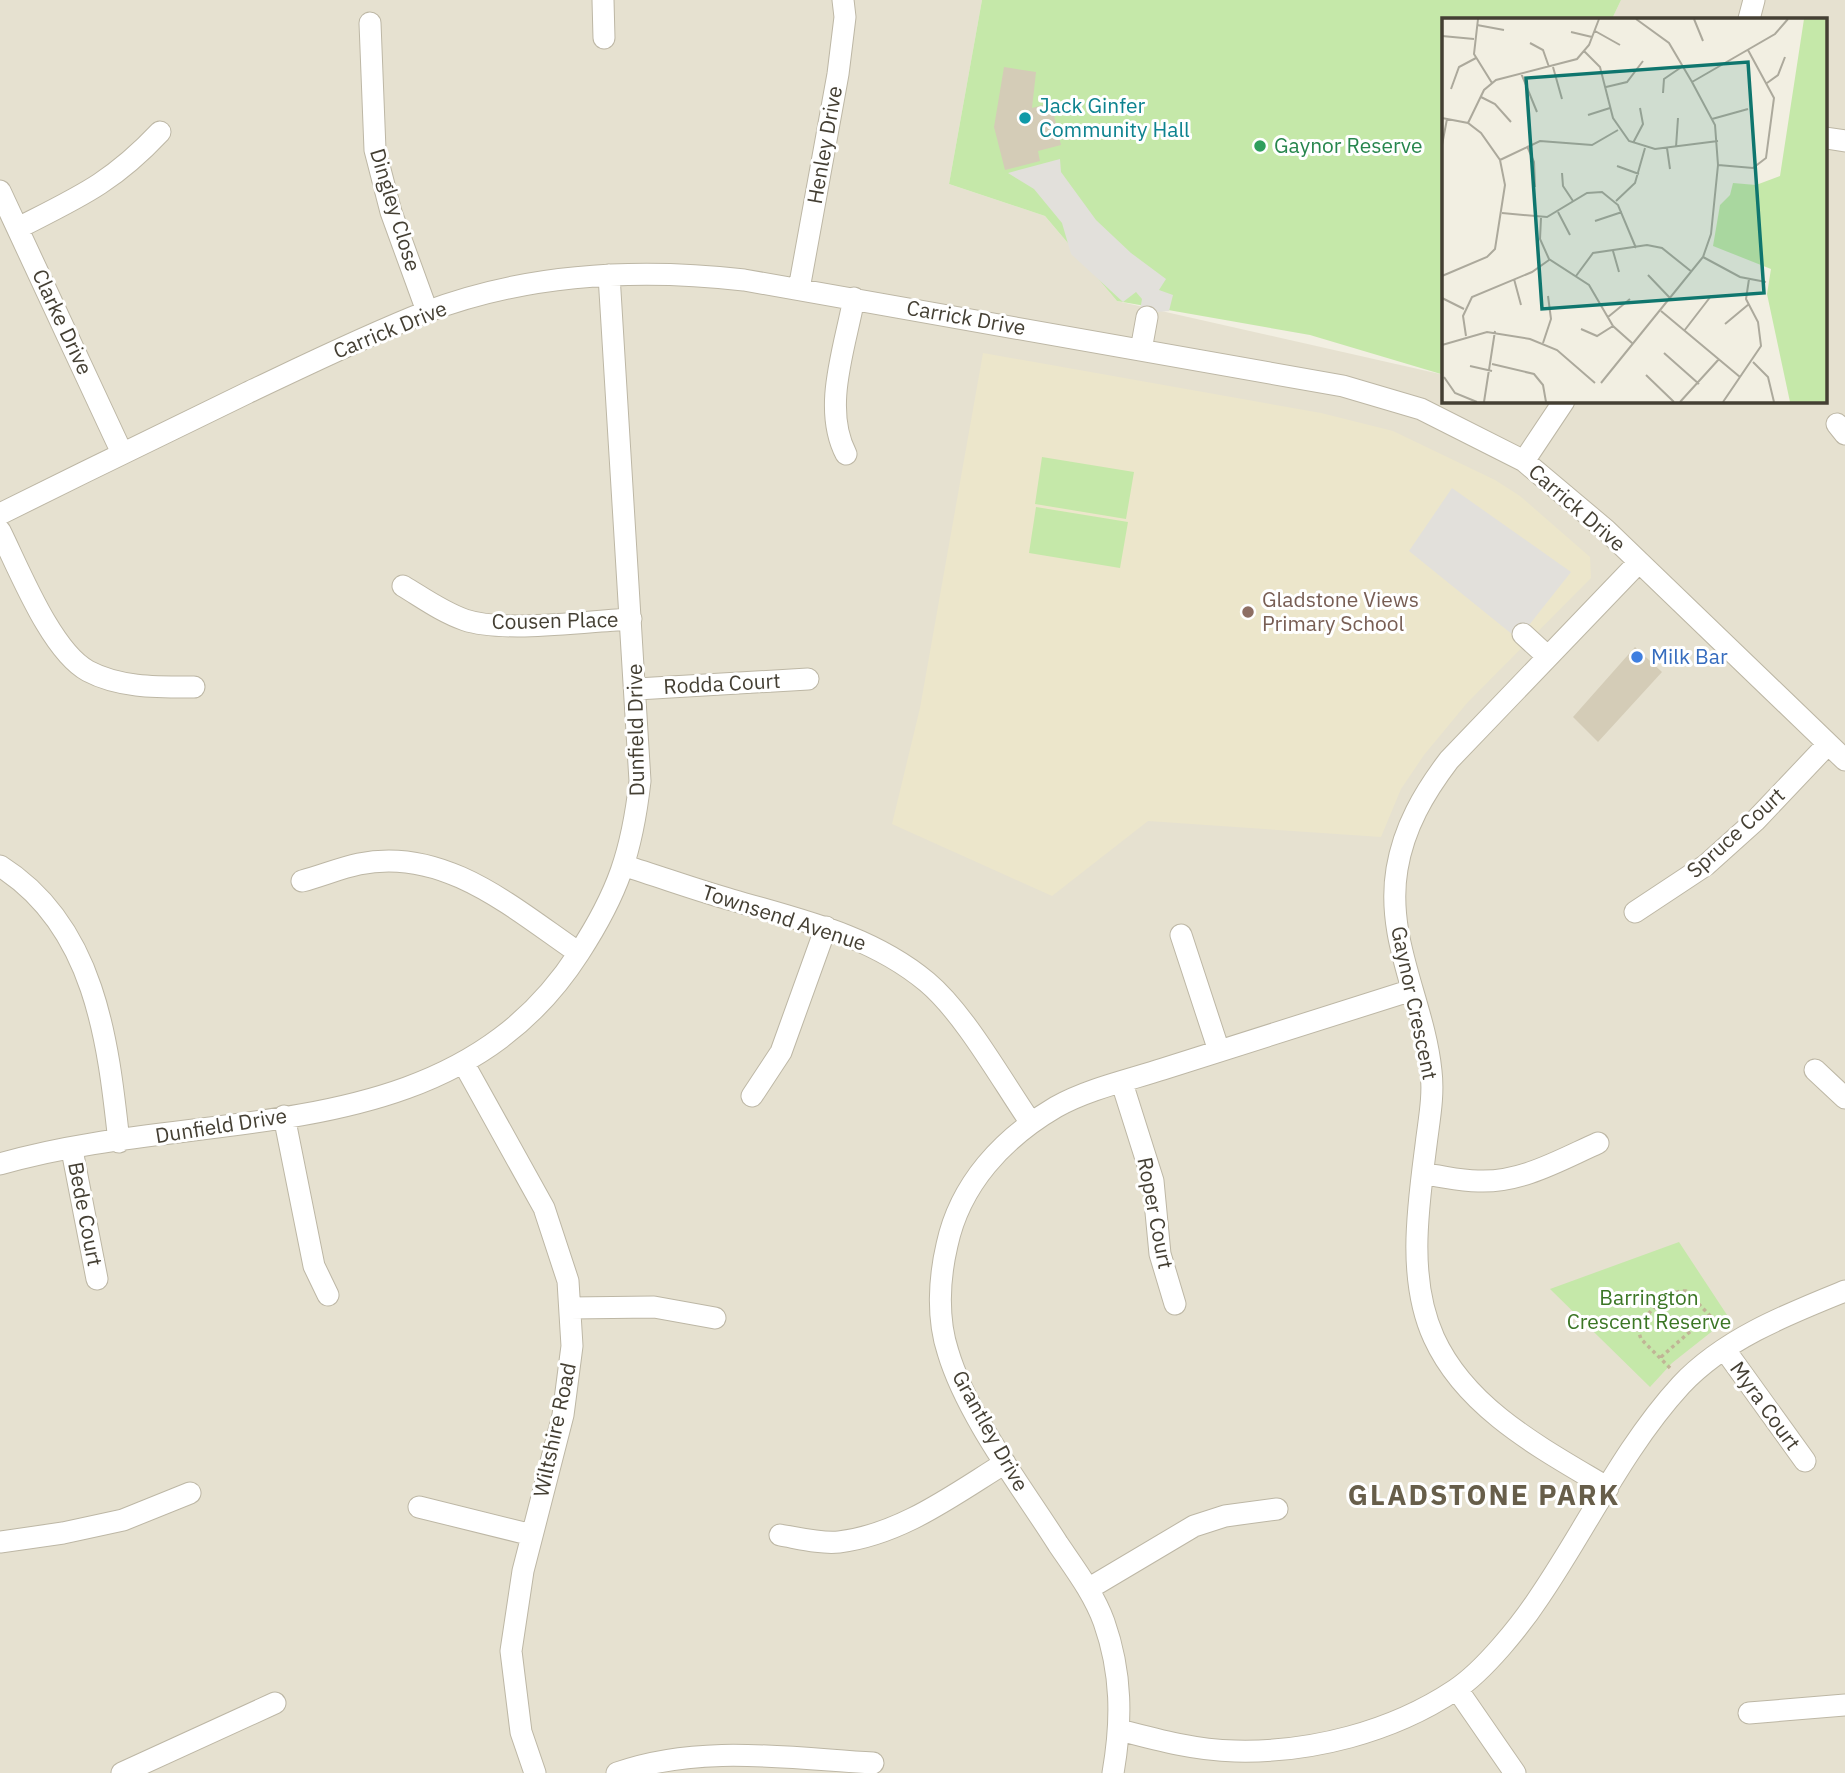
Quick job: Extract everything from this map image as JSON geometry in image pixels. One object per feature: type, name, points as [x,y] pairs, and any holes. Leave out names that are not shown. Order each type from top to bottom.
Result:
[{"type":"street","points":[[603,0],[604,37]]},
{"type":"street","name":"Henley Drive","points":[[799,289],[838,74],[845,17],[843,0]]},
{"type":"street","points":[[1749,18],[1754,0]]},
{"type":"street","name":"Dingley Close","points":[[370,23],[374,150],[391,212],[427,312]]},
{"type":"street","points":[[18,228],[99,187],[128,165],[160,132]]},
{"type":"street","name":"Clarke Drive","points":[[0,191],[122,453]]},
{"type":"street","name":"Carrick Drive","points":[[0,514],[347,346],[427,312],[526,286],[609,275],[698,275],[853,298],[1343,386],[1386,398],[1445,420],[1524,461],[1559,487],[1845,760]]},
{"type":"street","name":"Dunfield Drive","points":[[0,1164],[365,1102],[464,1064],[517,1028],[558,986],[601,919],[625,866],[634,832],[640,781],[637,689],[609,275]]},
{"type":"street","points":[[846,454],[839,440],[834,414],[853,298]]},
{"type":"street","points":[[1141,350],[1147,317]]},
{"type":"street","points":[[1524,461],[1563,402]]},
{"type":"street","points":[[0,531],[58,643],[86,671],[143,687],[194,687]]},
{"type":"street","name":"Gaynor Crescent","points":[[1608,1488],[1532,1442],[1474,1398],[1445,1359],[1433,1337],[1419,1286],[1417,1250],[1432,1098],[1431,1070],[1397,938],[1394,901],[1397,867],[1410,822],[1449,760],[1639,562]]},
{"type":"street","name":"Cousen Place","points":[[404,586],[444,611],[468,621],[507,624],[631,619]]},
{"type":"street","points":[[1522,634],[1548,657]]},
{"type":"street","name":"Rodda Court","points":[[637,689],[808,679]]},
{"type":"street","name":"Spruce Court","points":[[1635,912],[1706,865],[1755,821],[1828,744]]},
{"type":"street","points":[[302,881],[360,864],[397,862],[430,865],[470,880],[579,953]]},
{"type":"street","points":[[0,866],[25,885],[57,920],[86,968],[105,1036],[119,1142]]},
{"type":"street","name":"Townsend Avenue","points":[[625,866],[826,927],[865,942],[928,982],[950,1005],[1031,1123]]},
{"type":"street","points":[[752,1096],[781,1052],[799,1010],[826,927]]},
{"type":"street","points":[[1181,935],[1219,1051]]},
{"type":"street","name":"Grantley Drive","points":[[1112,1773],[1121,1730],[1119,1683],[1104,1622],[1088,1589],[1005,1463],[965,1394],[947,1352],[941,1318],[941,1292],[944,1257],[959,1208],[975,1179],[1004,1144],[1059,1105],[1412,990]]},
{"type":"street","name":"Wiltshire Road","points":[[464,1064],[544,1208],[568,1281],[572,1346],[563,1415],[532,1535],[517,1604],[511,1651],[521,1732],[535,1773]]},
{"type":"street","points":[[1815,1070],[1845,1098]]},
{"type":"street","name":"Roper Court","points":[[1122,1083],[1153,1181],[1160,1254],[1175,1304]]},
{"type":"street","points":[[284,1116],[314,1266],[328,1295]]},
{"type":"street","points":[[1424,1174],[1478,1181],[1507,1180],[1598,1143]]},
{"type":"street","name":"Bede Court","points":[[72,1150],[97,1279]]},
{"type":"street","points":[[1121,1730],[1177,1745],[1234,1751],[1322,1745],[1408,1716],[1457,1689],[1508,1639],[1539,1598],[1608,1488],[1681,1384],[1724,1350],[1768,1324],[1845,1292]]},
{"type":"street","points":[[570,1308],[654,1307],[715,1318]]},
{"type":"street","name":"Myra Court","points":[[1724,1350],[1805,1461]]},
{"type":"street","points":[[780,1535],[837,1542],[880,1533],[913,1520],[1005,1463]]},
{"type":"street","points":[[0,1542],[63,1534],[123,1520],[190,1493]]},
{"type":"street","points":[[419,1507],[532,1535]]},
{"type":"street","points":[[1088,1589],[1194,1526],[1225,1516],[1277,1509]]},
{"type":"street","points":[[1457,1689],[1515,1773]]},
{"type":"street","points":[[122,1773],[275,1703]]},
{"type":"street","points":[[1749,1713],[1845,1705]]},
{"type":"street","points":[[617,1773],[663,1760],[695,1756],[873,1763]]},
{"type":"path","points":[[1671,1369],[1639,1334],[1639,1326],[1655,1308],[1673,1293],[1683,1290],[1721,1327]]},
{"type":"path","points":[[1660,1358],[1709,1315]]},
{"type":"shaded area","points":[[0,0],[982,0],[949,184],[1045,216],[1117,301],[1440,374],[1442,370],[1442,402],[1828,402],[1828,18],[1612,18],[1621,0],[1845,0],[1845,1773],[0,1773]]},
{"type":"shaded area","points":[[1060,159],[1061,172],[1096,220],[1131,253],[1166,279],[1159,290],[1173,295],[1169,311],[1157,312],[1155,319],[1139,316],[1142,299],[1136,292],[1123,302],[1071,254],[1062,223],[1034,189],[1008,173]]},
{"type":"shaded area","name":"Gladstone Views Primary School","points":[[983,353],[1321,413],[1393,431],[1495,480],[1520,496],[1590,557],[1591,578],[1467,703],[1424,755],[1401,789],[1381,837],[1148,821],[1052,896],[892,824],[920,708]]},
{"type":"shaded area","points":[[1452,488],[1571,572],[1518,639],[1409,551]]},
{"type":"green space","name":"Gaynor Reserve","points":[[982,0],[1621,0],[1612,18],[1442,18],[1441,374],[1310,335],[1117,301],[1045,216],[949,184]]},
{"type":"green space","points":[[1042,457],[1134,472],[1126,519],[1035,504]]},
{"type":"green space","points":[[1036,507],[1128,522],[1120,568],[1029,553]]},
{"type":"green space","name":"Barrington Crescent Reserve","points":[[1679,1242],[1729,1318],[1672,1363],[1650,1387],[1550,1289]]},
{"type":"building","name":"Jack Ginfer Community Hall","points":[[1004,67],[1036,72],[1032,108],[1051,103],[1061,145],[1038,151],[1040,161],[1005,170],[994,127]]},
{"type":"building","points":[[1635,647],[1662,672],[1598,742],[1573,717]]},
{"type":"place","name":"Jack Ginfer Community Hall","points":[[1025,118]]},
{"type":"place","name":"Gaynor Reserve","points":[[1260,146]]},
{"type":"place","name":"Gladstone Views Primary School","points":[[1248,612]]},
{"type":"place","name":"Milk Bar","points":[[1637,657]]},
{"type":"district","name":"GLADSTONE PARK","points":[[1484,1495]]}]
